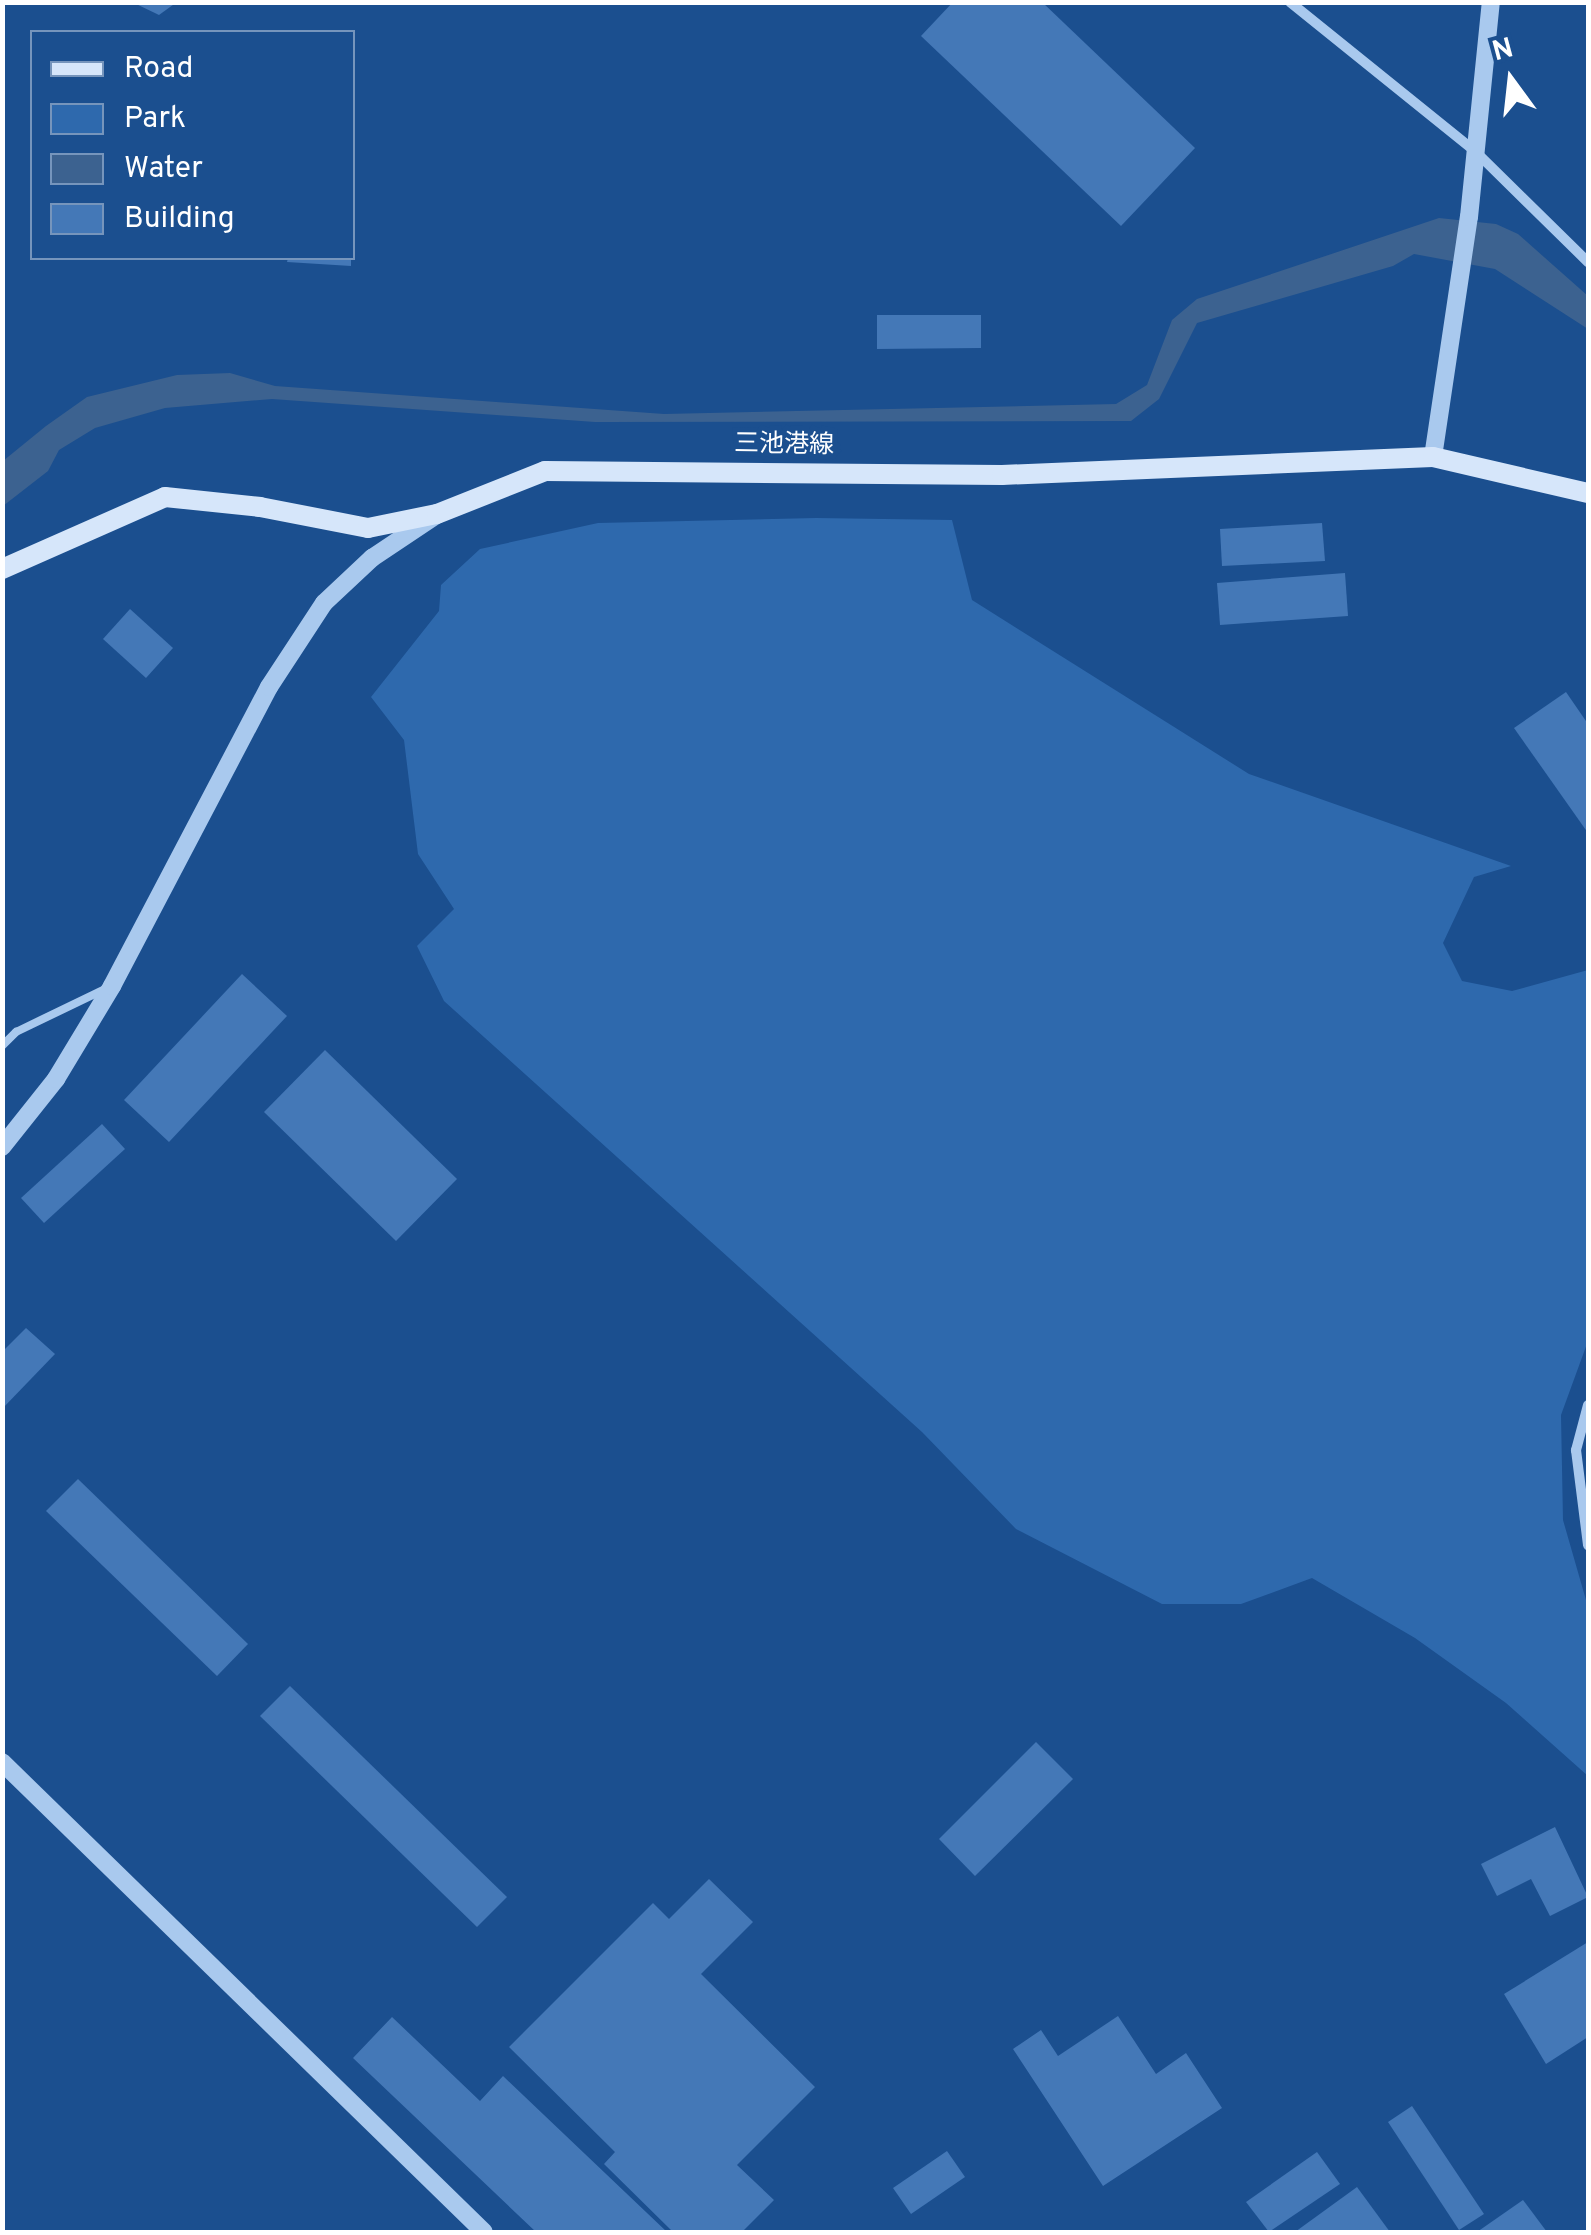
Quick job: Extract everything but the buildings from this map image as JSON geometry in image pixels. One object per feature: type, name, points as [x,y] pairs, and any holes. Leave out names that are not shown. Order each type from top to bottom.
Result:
[{"type":"main road","name":"三池港線","points":[[2,569],[165,497],[260,506],[368,528],[437,514],[545,471],[1002,475],[1432,456],[1588,493]]},
{"type":"street","points":[[1290,2],[1477,154],[1588,262]]},
{"type":"street","points":[[1432,456],[1459,294],[1491,2]]},
{"type":"street","points":[[2,1147],[56,1079],[112,986],[268,688],[324,603],[372,558],[437,514]]},
{"type":"street","points":[[1588,1406],[1576,1450],[1588,1544]]},
{"type":"street","points":[[2,1762],[484,2232]]},
{"type":"lane","points":[[2,1046],[16,1032],[112,986]]},
{"type":"green space","points":[[816,518],[952,520],[972,600],[1249,774],[1511,866],[1474,877],[1443,943],[1462,981],[1512,991],[1588,970],[1588,1341],[1561,1415],[1563,1520],[1588,1607],[1588,1776],[1506,1703],[1415,1638],[1312,1578],[1241,1604],[1162,1604],[1016,1529],[922,1432],[444,1001],[417,946],[454,909],[418,854],[404,740],[371,697],[439,611],[441,585],[480,549],[598,523]]},
{"type":"water","points":[[1439,218],[1496,224],[1518,234],[1588,296],[1588,329],[1495,269],[1414,254],[1393,266],[1197,323],[1159,399],[1131,421],[595,422],[272,399],[165,408],[95,428],[59,450],[48,471],[3,506],[3,461],[46,426],[87,397],[177,375],[230,373],[275,386],[664,414],[1116,404],[1147,385],[1172,320],[1197,299]]}]
